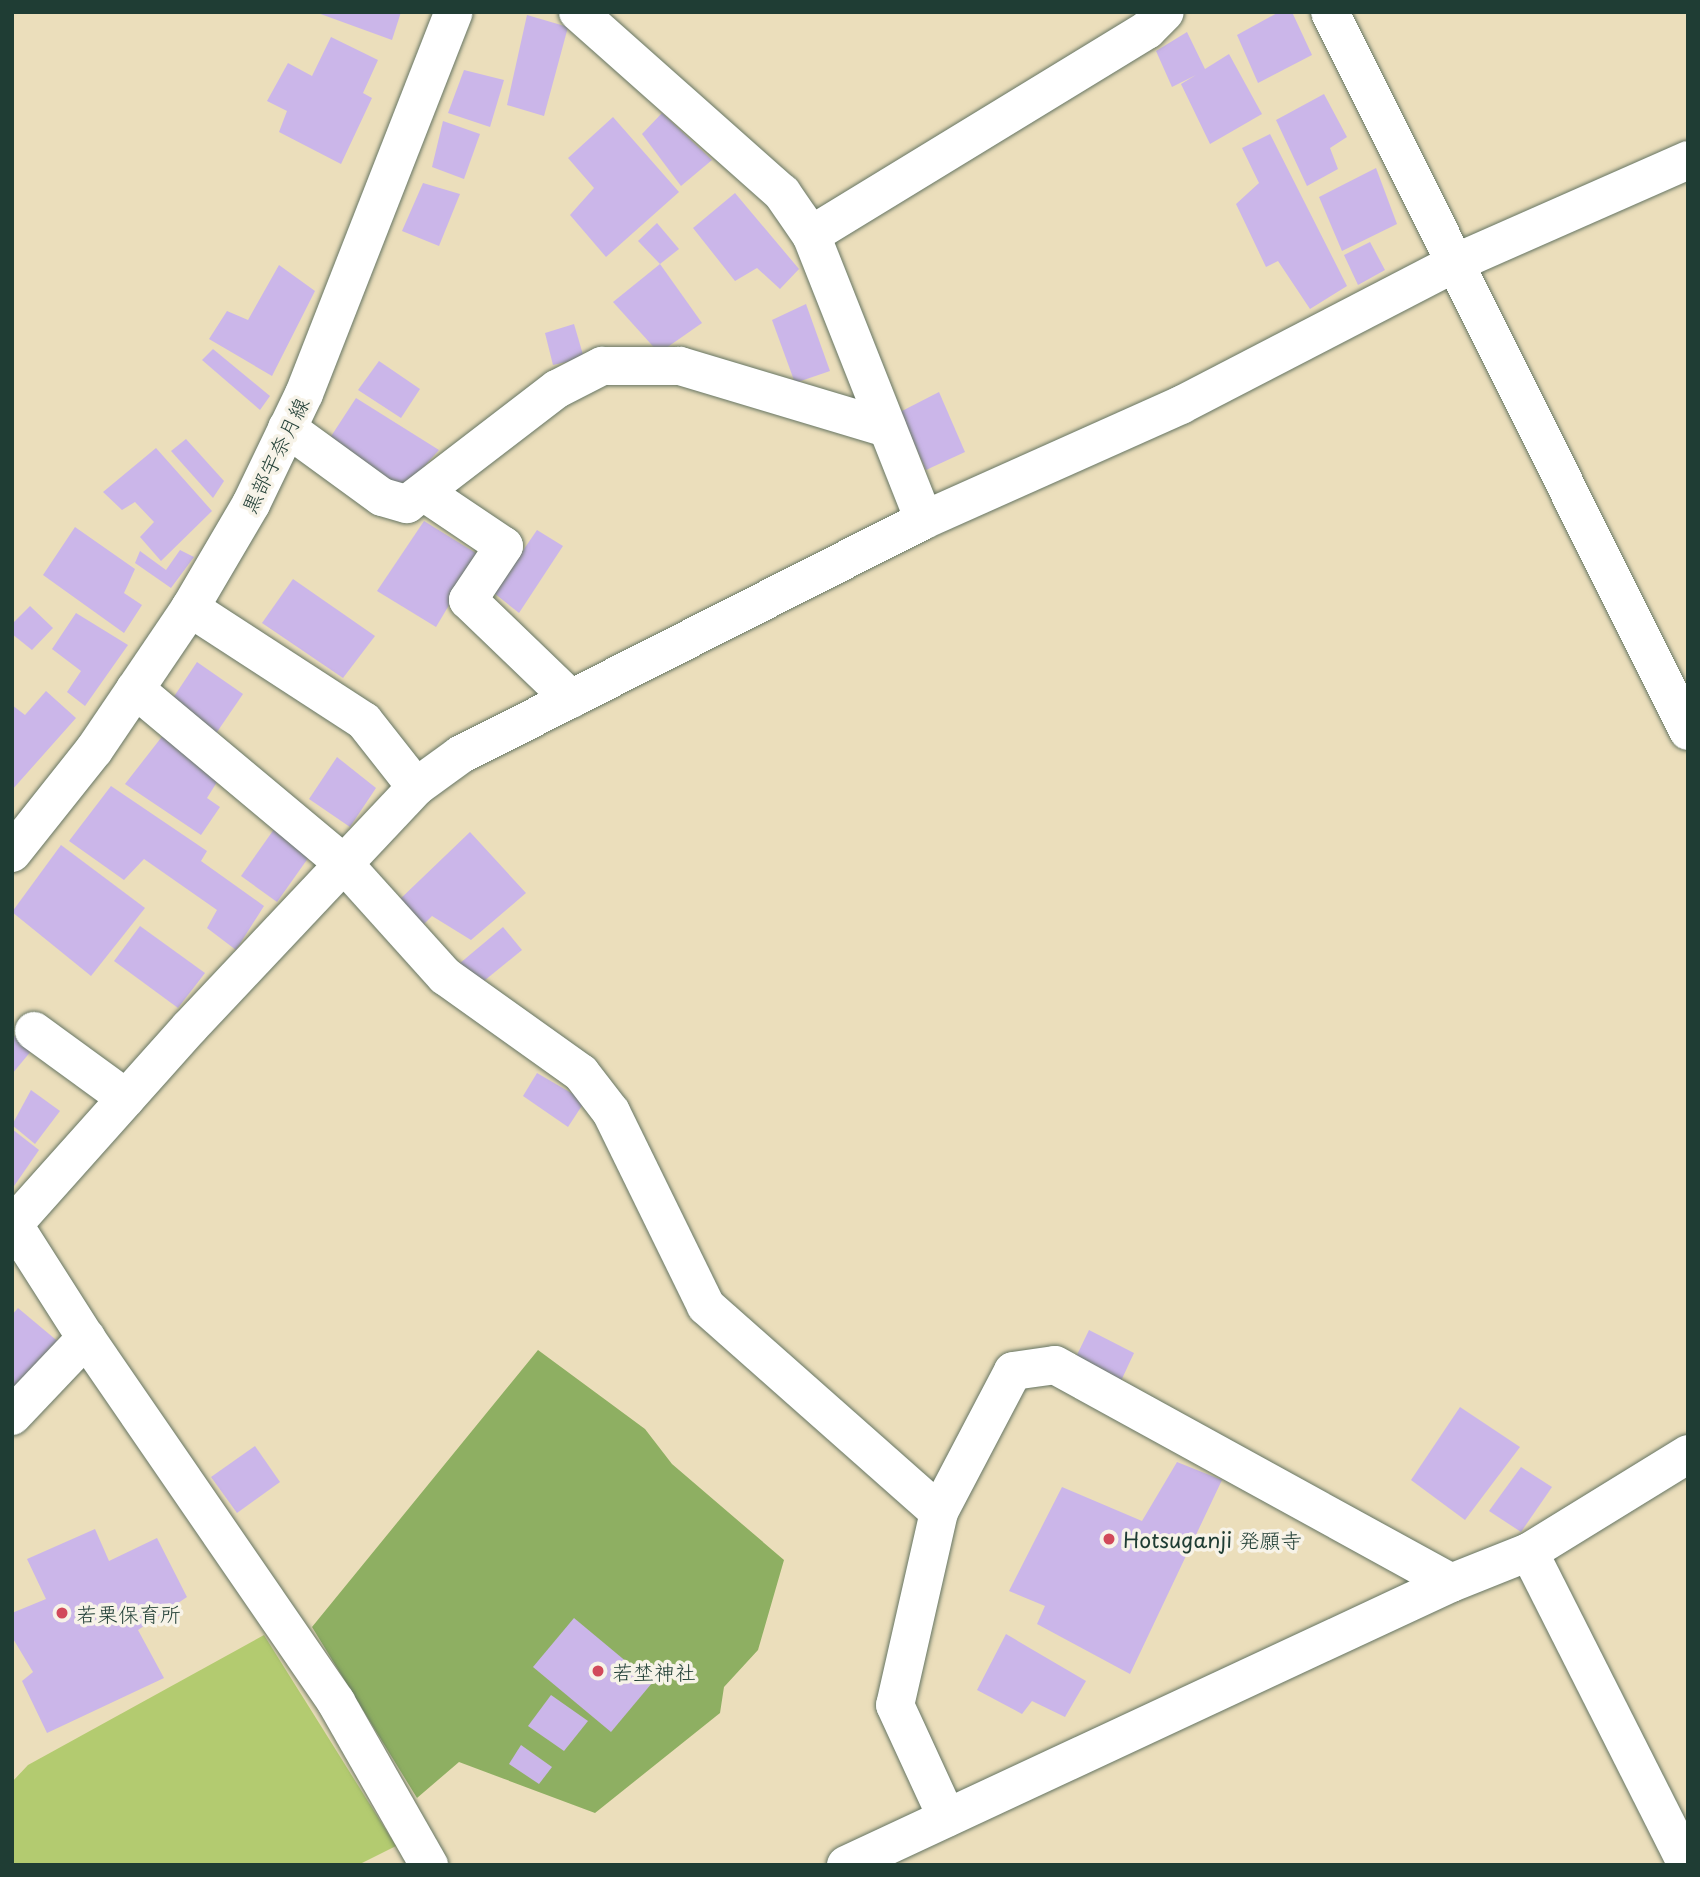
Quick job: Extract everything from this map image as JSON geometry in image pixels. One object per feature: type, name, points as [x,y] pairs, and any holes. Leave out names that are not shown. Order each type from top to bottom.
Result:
[{"type":"street","name":"黒部宇奈月線","points":[[12,853],[94,750],[190,608],[251,504],[288,428],[454,12]]},
{"type":"street","points":[[578,12],[782,193],[811,235],[924,520]]},
{"type":"street","points":[[811,235],[1147,30],[1165,12]]},
{"type":"street","points":[[1330,12],[1688,731]]},
{"type":"street","points":[[429,1865],[336,1702],[86,1338],[13,1224],[126,1098],[416,787],[460,755],[924,520],[1181,405],[1455,263],[1688,160]]},
{"type":"street","points":[[288,428],[382,497],[407,504],[557,389],[602,366],[680,366],[887,428]]},
{"type":"street","points":[[425,492],[504,546],[468,600],[571,699]]},
{"type":"street","points":[[190,608],[364,721],[416,787]]},
{"type":"street","points":[[135,689],[344,864],[444,976],[581,1073],[611,1112],[706,1306],[939,1512]]},
{"type":"street","points":[[34,1031],[126,1098]]},
{"type":"street","points":[[12,1416],[86,1338]]},
{"type":"street","points":[[947,1818],[895,1705],[939,1512],[1013,1371],[1055,1365],[1451,1583]]},
{"type":"street","points":[[846,1865],[1451,1583],[1529,1552],[1686,1459]]},
{"type":"street","points":[[1529,1552],[1687,1865]]},
{"type":"green space","points":[[538,1350],[645,1429],[672,1464],[784,1560],[758,1650],[724,1687],[720,1713],[595,1813],[459,1762],[417,1798],[312,1627]]},
{"type":"green space","points":[[264,1635],[396,1846],[358,1865],[12,1865],[12,1782],[28,1765]]},
{"type":"building","points":[[315,12],[401,12],[392,40]]},
{"type":"building","points":[[1279,12],[1292,12],[1312,55],[1258,83],[1237,35]]},
{"type":"building","points":[[527,15],[568,27],[544,116],[507,105]]},
{"type":"building","points":[[1187,32],[1205,69],[1229,54],[1262,114],[1210,144],[1181,84],[1196,75],[1172,87],[1156,51]]},
{"type":"building","points":[[331,37],[378,60],[363,93],[372,98],[341,164],[279,132],[287,111],[267,101],[288,63],[312,76]]},
{"type":"building","points":[[464,70],[504,80],[490,127],[448,113]]},
{"type":"building","points":[[1324,94],[1347,137],[1330,148],[1338,169],[1307,186],[1276,120]]},
{"type":"building","points":[[662,113],[712,160],[681,186],[642,134]]},
{"type":"building","points":[[613,117],[679,192],[606,257],[570,215],[594,188],[568,158]]},
{"type":"building","points":[[443,121],[480,134],[464,179],[432,167]]},
{"type":"building","points":[[1270,134],[1347,286],[1310,309],[1278,261],[1266,267],[1236,204],[1259,183],[1242,148]]},
{"type":"building","points":[[1376,168],[1397,224],[1342,251],[1319,197]]},
{"type":"building","points":[[423,183],[460,194],[439,246],[402,231]]},
{"type":"building","points":[[735,193],[799,269],[780,289],[757,268],[735,281],[693,228]]},
{"type":"building","points":[[657,223],[679,249],[660,264],[638,241]]},
{"type":"building","points":[[1370,242],[1385,270],[1358,285],[1344,255]]},
{"type":"building","points":[[660,264],[702,323],[659,353],[613,302]]},
{"type":"building","points":[[279,265],[315,291],[272,376],[209,339],[227,311],[248,320]]},
{"type":"building","points":[[806,304],[830,371],[795,383],[772,320]]},
{"type":"building","points":[[574,324],[584,358],[553,365],[545,333]]},
{"type":"building","points":[[213,349],[270,396],[260,410],[202,360]]},
{"type":"building","points":[[379,361],[420,389],[401,418],[358,390]]},
{"type":"building","points":[[939,392],[965,452],[926,470],[900,412]]},
{"type":"building","points":[[356,398],[439,450],[401,492],[328,441]]},
{"type":"building","points":[[186,439],[224,481],[213,498],[171,451]]},
{"type":"building","points":[[156,448],[212,511],[161,561],[140,537],[154,522],[135,502],[122,510],[103,492]]},
{"type":"building","points":[[424,521],[479,555],[436,627],[377,591]]},
{"type":"building","points":[[75,527],[135,569],[124,593],[142,605],[124,633],[43,575]]},
{"type":"building","points":[[537,530],[563,546],[519,613],[494,593]]},
{"type":"building","points":[[180,550],[194,557],[171,588],[135,563],[140,551],[166,570]]},
{"type":"building","points":[[293,579],[375,636],[343,678],[262,623]]},
{"type":"building","points":[[30,606],[53,628],[32,650],[12,634],[12,624]]},
{"type":"building","points":[[76,613],[128,645],[85,706],[67,692],[81,671],[52,649]]},
{"type":"building","points":[[197,662],[243,694],[215,735],[171,701]]},
{"type":"building","points":[[46,691],[76,718],[12,790],[12,705],[25,715]]},
{"type":"building","points":[[164,734],[222,774],[207,798],[220,807],[201,835],[125,784]]},
{"type":"building","points":[[337,757],[376,788],[350,827],[309,799]]},
{"type":"building","points":[[111,786],[207,851],[201,861],[264,906],[236,950],[207,928],[217,910],[144,859],[124,880],[69,841]]},
{"type":"building","points":[[277,825],[316,847],[277,902],[241,876]]},
{"type":"building","points":[[470,832],[526,893],[471,940],[432,916],[419,929],[396,903]]},
{"type":"building","points":[[61,845],[145,908],[91,976],[12,912]]},
{"type":"building","points":[[140,926],[205,973],[178,1008],[114,961]]},
{"type":"building","points":[[503,927],[522,950],[479,985],[459,964]]},
{"type":"building","points":[[12,1034],[32,1050],[12,1074]]},
{"type":"building","points":[[537,1073],[585,1101],[568,1127],[523,1096]]},
{"type":"building","points":[[31,1090],[60,1111],[35,1144],[12,1125]]},
{"type":"building","points":[[12,1129],[39,1150],[12,1189]]},
{"type":"building","points":[[18,1308],[61,1344],[12,1391],[12,1315]]},
{"type":"building","points":[[1089,1330],[1134,1353],[1120,1383],[1075,1359]]},
{"type":"building","points":[[1460,1407],[1520,1447],[1465,1520],[1411,1480]]},
{"type":"building","points":[[255,1446],[280,1482],[237,1513],[211,1477]]},
{"type":"building","points":[[1177,1462],[1222,1480],[1130,1674],[1037,1624],[1045,1606],[1009,1591],[1062,1487],[1142,1521]]},
{"type":"building","points":[[1521,1467],[1552,1487],[1521,1532],[1489,1511]]},
{"type":"building","points":[[95,1529],[109,1561],[157,1538],[187,1597],[138,1630],[164,1678],[47,1733],[22,1681],[33,1672],[12,1637],[12,1613],[46,1599],[27,1559]]},
{"type":"building","points":[[574,1618],[652,1683],[611,1732],[533,1667]]},
{"type":"building","points":[[1006,1634],[1086,1681],[1065,1717],[1032,1701],[1022,1714],[977,1690]]},
{"type":"building","points":[[551,1695],[588,1721],[564,1751],[528,1726]]},
{"type":"building","points":[[521,1745],[552,1767],[539,1784],[509,1764]]},
{"type":"place","name":"Hotsuganji 発願寺","points":[[1109,1539]]},
{"type":"place","name":"若栗保育所","points":[[62,1613]]},
{"type":"place","name":"若埜神社","points":[[598,1671]]}]
